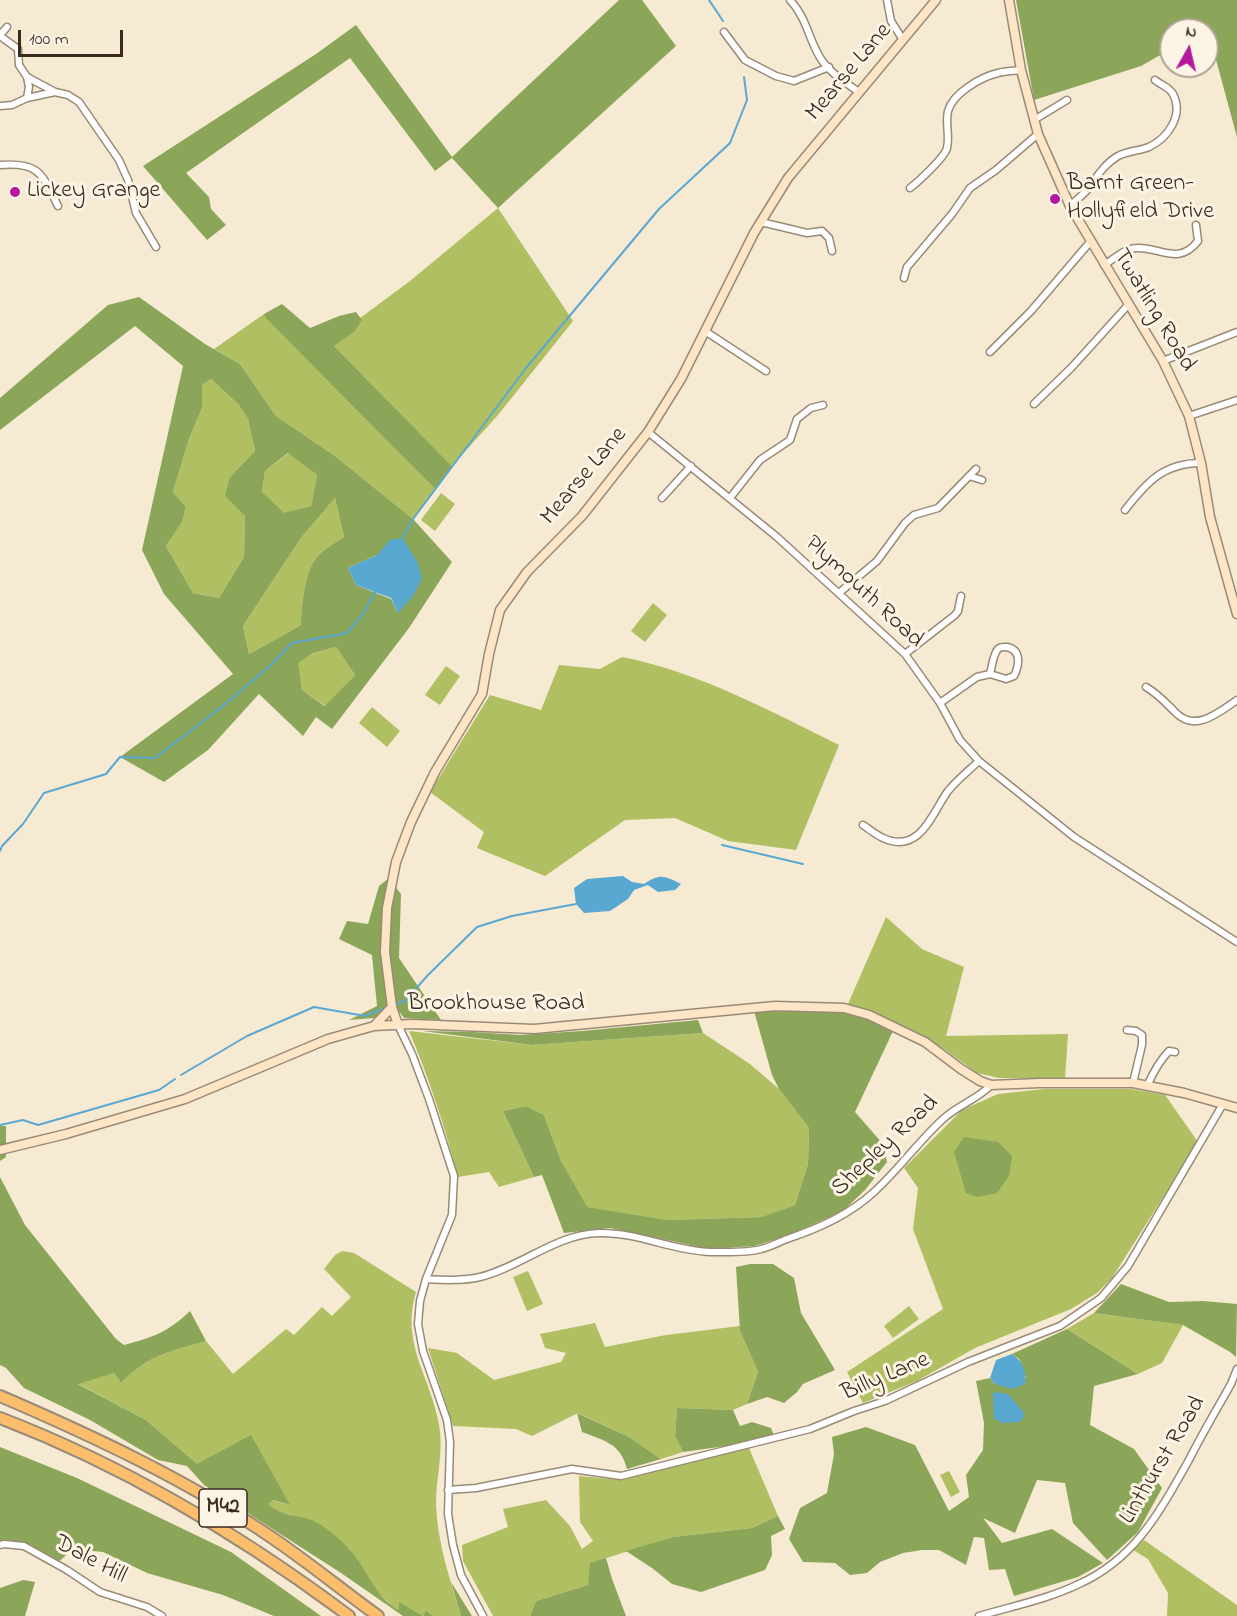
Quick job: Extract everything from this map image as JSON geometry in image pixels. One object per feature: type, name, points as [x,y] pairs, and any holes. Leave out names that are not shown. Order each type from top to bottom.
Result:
[{"type":"highway","name":"M42","points":[[0,1396],[100,1441],[188,1486],[271,1537],[378,1616]]},
{"type":"highway","name":"M42","points":[[0,1418],[47,1436],[163,1495],[241,1540],[349,1616]]},
{"type":"street","points":[[790,0],[800,11],[823,62],[846,84],[860,92]]},
{"type":"street","points":[[888,0],[891,21],[903,40]]},
{"type":"street","name":"Mearse Lane","points":[[398,1025],[392,1007],[385,952],[387,908],[396,862],[411,822],[435,772],[482,694],[500,610],[527,572],[582,516],[648,432],[681,379],[754,232],[788,178],[936,0]]},
{"type":"street","name":"Twatling Road","points":[[1009,0],[1021,70],[1038,134],[1070,206],[1163,362],[1189,416],[1201,464],[1210,517],[1235,599],[1237,614]]},
{"type":"street","points":[[8,27],[0,35],[18,49],[19,64],[27,77],[29,87],[27,98]]},
{"type":"street","points":[[724,32],[745,60],[776,76],[794,81],[829,68]]},
{"type":"street","points":[[910,188],[921,180],[947,149],[948,112],[952,102],[982,79],[998,73],[1021,70]]},
{"type":"street","points":[[27,77],[79,102],[119,160],[128,180],[136,213],[156,247]]},
{"type":"street","points":[[1070,206],[1119,156],[1148,147],[1168,133],[1174,122],[1176,108],[1174,95],[1169,88],[1155,80]]},
{"type":"street","points":[[0,106],[12,105],[27,98],[55,92]]},
{"type":"street","points":[[1034,120],[1067,100]]},
{"type":"street","points":[[904,278],[907,267],[952,214],[970,188],[996,170],[1038,134]]},
{"type":"street","points":[[0,165],[16,164],[33,168],[42,174],[58,206]]},
{"type":"street","points":[[761,222],[807,233],[822,231],[829,238],[832,251]]},
{"type":"street","points":[[1104,266],[1124,252],[1137,248],[1176,255],[1192,248],[1198,241],[1196,225]]},
{"type":"street","points":[[990,352],[1030,311],[1090,242]]},
{"type":"street","points":[[1035,404],[1129,304]]},
{"type":"street","points":[[705,331],[766,371]]},
{"type":"street","points":[[1163,362],[1237,332]]},
{"type":"street","points":[[1189,416],[1237,400]]},
{"type":"street","points":[[730,498],[760,460],[790,440],[797,419],[811,408],[823,405]]},
{"type":"street","name":"Plymouth Road","points":[[648,432],[777,537],[905,654],[940,703],[960,740],[979,761],[1074,837],[1237,942]]},
{"type":"street","points":[[1125,510],[1144,485],[1154,478],[1173,468],[1192,463],[1201,464]]},
{"type":"street","points":[[662,498],[691,466]]},
{"type":"street","points":[[839,593],[877,561],[905,523],[914,515],[938,508],[976,469]]},
{"type":"street","points":[[969,476],[982,480]]},
{"type":"street","points":[[905,654],[955,615],[961,596]]},
{"type":"street","points":[[940,703],[977,677],[990,674],[1006,679],[1014,676],[1018,668],[1017,653],[1004,646],[998,650],[990,674]]},
{"type":"street","points":[[1146,687],[1157,693],[1177,715],[1192,722],[1213,717],[1237,700]]},
{"type":"street","points":[[863,825],[884,839],[899,841],[915,838],[928,826],[948,792],[960,777],[979,761]]},
{"type":"street","name":"Brookhouse Road","points":[[0,1150],[66,1134],[185,1099],[328,1039],[374,1026],[534,1029],[740,1008],[775,1006],[844,1008],[869,1015],[906,1031],[980,1081],[991,1085]]},
{"type":"street","points":[[374,1026],[392,1007]]},
{"type":"street","points":[[398,1025],[429,1099],[454,1176],[452,1215],[426,1279],[420,1301],[418,1324],[423,1351],[447,1420],[450,1442],[448,1514],[453,1545],[461,1575],[483,1616]]},
{"type":"street","points":[[1127,1030],[1142,1035],[1142,1045],[1132,1083]]},
{"type":"street","points":[[1147,1086],[1155,1068],[1169,1052],[1175,1052]]},
{"type":"street","points":[[991,1085],[1132,1083],[1237,1107]]},
{"type":"street","name":"Shepley Road","points":[[426,1279],[462,1280],[481,1276],[520,1262],[569,1238],[599,1233],[638,1237],[710,1252],[760,1249],[813,1230],[858,1206],[942,1120],[958,1106],[984,1093],[991,1085]]},
{"type":"street","name":"Billy Lane","points":[[448,1490],[476,1488],[573,1469],[621,1476],[810,1429],[885,1401],[968,1362],[1059,1326],[1101,1298],[1128,1266],[1223,1104]]},
{"type":"street","name":"Linthurst Road","points":[[979,1616],[1056,1593],[1081,1583],[1113,1563],[1142,1536],[1159,1514],[1231,1384],[1237,1369]]},
{"type":"street","name":"Dale Hill","points":[[0,1545],[24,1546],[100,1592],[147,1607],[162,1616]]},
{"type":"green space","points":[[619,0],[642,0],[676,46],[498,208],[452,158],[435,171],[350,58],[186,173],[209,197],[211,209],[226,225],[207,240],[143,166],[316,54],[356,25],[452,157]]},
{"type":"green space","points":[[1016,0],[1237,0],[1237,137],[1219,71],[1219,18],[1159,18],[1159,56],[1141,66],[1034,100]]},
{"type":"green space","points":[[498,208],[573,321],[498,415],[452,466],[329,341],[410,281]]},
{"type":"green space","points":[[139,297],[205,344],[240,364],[276,416],[335,456],[413,519],[452,562],[409,628],[332,729],[316,717],[303,736],[259,694],[208,750],[164,782],[120,757],[233,674],[164,594],[142,550],[183,366],[135,326],[0,430],[0,398],[108,305]],"holes":[[[211,379],[238,404],[248,419],[255,451],[230,477],[225,496],[245,516],[244,557],[219,598],[193,593],[166,546],[182,522],[186,507],[173,492],[189,439],[202,408],[202,385]],[[288,453],[317,475],[311,506],[284,513],[262,492],[265,471]],[[335,498],[344,537],[323,551],[309,571],[301,625],[249,654],[243,626],[301,538]],[[377,555],[398,613],[391,599],[356,585],[348,568]],[[336,647],[355,675],[325,706],[302,690],[298,663],[313,653]]]},
{"type":"green space","points":[[282,304],[310,328],[339,316],[356,312],[362,320],[355,331],[334,346],[452,466],[435,489],[266,318],[264,314]]},
{"type":"green space","points":[[264,314],[435,489],[413,519],[335,456],[276,416],[240,364],[214,349]]},
{"type":"green space","points":[[211,379],[238,404],[248,419],[255,451],[230,477],[245,516],[244,557],[219,598],[193,593],[166,546],[182,522],[186,507],[173,492],[189,439],[202,408],[202,385]]},
{"type":"green space","points":[[289,453],[317,475],[311,506],[284,514],[262,493],[265,471]]},
{"type":"green space","points":[[441,493],[455,504],[435,531],[421,520]]},
{"type":"green space","points":[[335,498],[344,537],[323,551],[309,571],[301,625],[249,654],[243,626],[301,538]]},
{"type":"green space","points":[[653,603],[667,615],[645,642],[631,631]]},
{"type":"green space","points":[[336,647],[355,675],[326,706],[302,690],[297,663],[313,653]]},
{"type":"green space","points":[[622,657],[679,672],[706,682],[839,745],[796,850],[728,841],[675,818],[625,820],[545,876],[477,848],[484,832],[430,792],[490,695],[541,710],[559,665],[600,669]]},
{"type":"green space","points":[[446,666],[460,676],[440,705],[425,695]]},
{"type":"green space","points":[[372,707],[400,731],[387,747],[359,723]]},
{"type":"green space","points":[[389,878],[401,894],[399,958],[441,1020],[404,1018],[396,1007],[374,1018],[349,1020],[377,1006],[372,955],[339,939],[347,921],[368,924],[379,886]]},
{"type":"green space","points":[[886,917],[922,949],[964,967],[946,1036],[1068,1034],[1065,1079],[999,1078],[977,1073],[944,1049],[908,1028],[848,1004]]},
{"type":"green space","points":[[754,1011],[850,1012],[894,1029],[855,1112],[883,1144],[887,1162],[865,1190],[843,1211],[784,1237],[754,1246],[710,1249],[610,1228],[564,1233],[542,1175],[534,1177],[503,1111],[526,1106],[544,1115],[561,1161],[587,1207],[668,1220],[761,1217],[795,1205],[808,1164],[809,1128],[779,1089],[772,1075]]},
{"type":"green space","points":[[698,1020],[703,1033],[532,1045],[422,1031],[520,1035]]},
{"type":"green space","points":[[409,1031],[532,1045],[703,1033],[750,1064],[779,1089],[809,1128],[808,1164],[795,1205],[761,1217],[668,1220],[586,1207],[561,1161],[544,1115],[526,1106],[503,1111],[534,1177],[499,1187],[489,1172],[458,1177],[436,1103]]},
{"type":"green space","points":[[1044,1089],[1131,1089],[1165,1095],[1198,1142],[1112,1278],[1097,1293],[1071,1309],[975,1348],[917,1381],[863,1403],[847,1372],[943,1309],[913,1229],[918,1188],[904,1168],[962,1110],[998,1094]]},
{"type":"green space","points":[[0,1126],[6,1126],[6,1157],[0,1161]]},
{"type":"green space","points":[[964,1137],[998,1142],[1012,1156],[1009,1176],[997,1193],[977,1197],[966,1193],[954,1152]]},
{"type":"green space","points":[[0,1177],[25,1225],[116,1339],[124,1345],[152,1336],[175,1324],[190,1311],[206,1341],[160,1355],[131,1373],[121,1383],[114,1373],[78,1384],[146,1420],[197,1464],[251,1435],[290,1505],[273,1500],[268,1504],[279,1511],[310,1519],[325,1527],[356,1557],[383,1598],[399,1610],[399,1602],[423,1616],[403,1616],[341,1573],[204,1485],[187,1466],[158,1460],[90,1420],[24,1388],[6,1368],[0,1365]]},
{"type":"green space","points":[[342,1251],[354,1253],[416,1292],[412,1311],[414,1344],[435,1408],[440,1435],[437,1518],[445,1560],[461,1616],[433,1616],[426,1612],[423,1616],[399,1603],[400,1611],[374,1588],[350,1550],[316,1522],[274,1510],[268,1504],[272,1500],[289,1505],[197,1464],[146,1420],[77,1383],[114,1373],[121,1383],[141,1366],[161,1355],[206,1341],[233,1374],[286,1329],[294,1335],[322,1307],[332,1316],[351,1297],[324,1269],[335,1255]]},
{"type":"green space","points":[[750,1264],[773,1264],[794,1278],[801,1313],[835,1370],[803,1384],[784,1403],[767,1397],[747,1404],[758,1372],[740,1331],[736,1267]]},
{"type":"green space","points":[[528,1271],[543,1304],[527,1311],[513,1277]]},
{"type":"green space","points":[[1121,1284],[1169,1302],[1203,1301],[1237,1304],[1236,1357],[1183,1325],[1094,1313]]},
{"type":"green space","points":[[909,1306],[919,1319],[893,1338],[884,1326]]},
{"type":"green space","points":[[1094,1313],[1183,1325],[1162,1363],[1138,1374],[1067,1329]]},
{"type":"green space","points":[[595,1323],[605,1347],[666,1335],[740,1326],[740,1331],[758,1372],[747,1404],[733,1410],[677,1408],[675,1436],[683,1452],[661,1459],[629,1437],[578,1413],[532,1436],[516,1429],[453,1426],[428,1348],[457,1353],[494,1380],[561,1362],[566,1353],[545,1348],[540,1334]]},
{"type":"green space","points":[[1067,1329],[1138,1374],[1094,1386],[1090,1425],[1134,1449],[1162,1488],[1138,1532],[1107,1560],[1073,1523],[1065,1483],[1037,1480],[1015,1533],[983,1518],[1002,1543],[1052,1529],[1103,1563],[1078,1577],[1014,1596],[1005,1569],[989,1570],[984,1538],[974,1537],[966,1565],[939,1550],[903,1553],[880,1562],[867,1573],[850,1575],[835,1563],[803,1562],[789,1539],[800,1508],[827,1493],[834,1454],[832,1437],[866,1427],[915,1445],[949,1511],[969,1497],[966,1475],[983,1450],[984,1423],[976,1381],[990,1378],[995,1384],[1026,1378],[1019,1359],[1012,1354]]},
{"type":"green space","points":[[677,1408],[733,1410],[740,1426],[752,1422],[771,1428],[774,1435],[747,1443],[683,1452],[675,1436]]},
{"type":"green space","points":[[577,1413],[629,1437],[661,1459],[627,1469],[616,1448],[582,1432]]},
{"type":"green space","points":[[0,1447],[77,1478],[231,1552],[321,1616],[274,1616],[223,1595],[147,1573],[103,1552],[73,1549],[55,1565],[24,1546],[0,1545]]},
{"type":"green space","points":[[749,1448],[778,1516],[752,1528],[673,1537],[591,1563],[588,1585],[536,1601],[530,1616],[493,1616],[463,1561],[462,1545],[508,1527],[503,1509],[546,1500],[570,1526],[582,1549],[593,1541],[580,1522],[579,1476],[621,1480]]},
{"type":"green space","points":[[949,1471],[960,1492],[951,1497],[940,1475]]},
{"type":"green space","points":[[778,1516],[785,1529],[771,1536],[772,1555],[765,1570],[701,1592],[672,1584],[626,1551],[673,1537],[752,1528]]},
{"type":"green space","points":[[1144,1540],[1237,1605],[1237,1616],[1167,1616],[1168,1593],[1148,1559],[1133,1550]]},
{"type":"green space","points":[[606,1558],[626,1616],[530,1616],[536,1601],[588,1585],[590,1563]]},
{"type":"green space","points":[[23,1580],[35,1582],[25,1616],[0,1616],[0,1588]]},
{"type":"green space","points":[[451,1582],[472,1616],[461,1616]]},
{"type":"green space","points":[[426,1611],[433,1616],[423,1616]]},
{"type":"water","points":[[391,539],[403,539],[417,561],[422,578],[413,596],[398,613],[391,598],[356,585],[348,568],[377,555]]},
{"type":"water","points":[[623,876],[632,882],[644,884],[654,878],[662,877],[681,884],[675,890],[658,892],[648,885],[634,890],[628,899],[610,911],[584,913],[576,904],[574,888],[587,879]]},
{"type":"water","points":[[1012,1354],[1023,1367],[1025,1384],[1012,1389],[995,1384],[990,1378],[996,1360]]},
{"type":"water","points":[[993,1392],[1008,1394],[1024,1413],[1023,1419],[1019,1422],[1003,1423],[994,1419]]},
{"type":"waterway","points":[[709,0],[723,21]]},
{"type":"waterway","points":[[402,539],[413,519],[526,368],[659,209],[730,143],[747,100],[744,77]]},
{"type":"waterway","points":[[0,851],[23,824],[44,793],[106,774],[120,757],[155,758],[224,705],[270,666],[292,643],[347,633],[363,614],[376,590]]},
{"type":"waterway","points":[[722,845],[803,864]]},
{"type":"waterway","points":[[397,1004],[405,1001],[477,927],[512,916],[576,904]]},
{"type":"waterway","points":[[181,1075],[247,1036],[314,1007],[365,1016],[387,1007]]},
{"type":"waterway","points":[[0,1125],[23,1120],[38,1125],[159,1090],[175,1079]]},
{"type":"place","name":"Lickey Grange","points":[[15,192]]},
{"type":"place","name":"Barnt Green- Hollyfield Drive","points":[[1055,199]]}]
